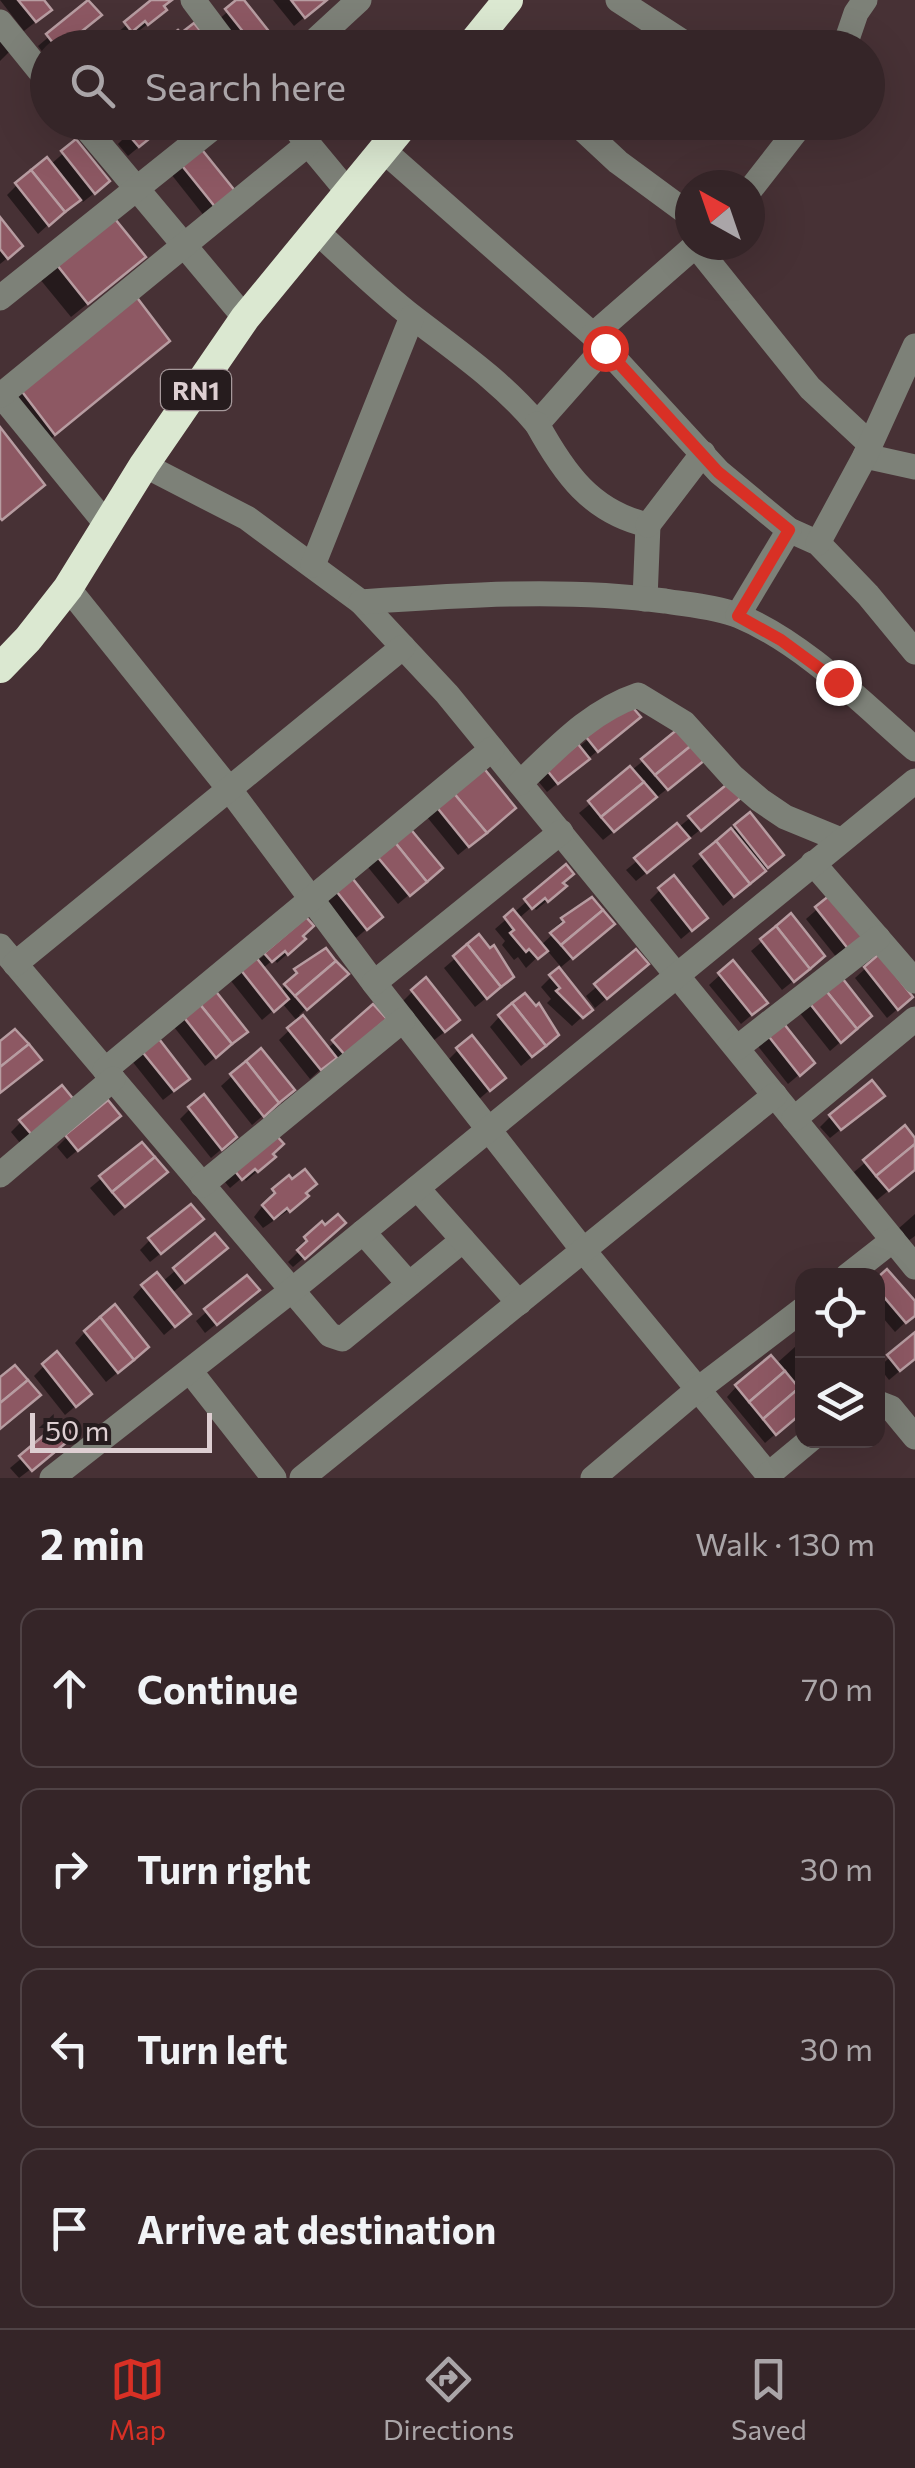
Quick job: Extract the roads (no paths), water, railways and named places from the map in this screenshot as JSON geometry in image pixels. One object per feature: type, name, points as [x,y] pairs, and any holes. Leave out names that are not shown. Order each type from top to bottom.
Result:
[{"type":"highway","points":[[489,30],[508,0]]},
{"type":"highway","name":"RN1","points":[[0,668],[68,588],[144,465],[245,318],[391,140]]},
{"type":"street","points":[[193,0],[216,30]]},
{"type":"street","points":[[326,30],[359,0]]},
{"type":"street","points":[[618,0],[664,30]]},
{"type":"street","points":[[850,30],[865,0]]},
{"type":"street","points":[[0,22],[30,59]]},
{"type":"street","points":[[94,140],[245,318]]},
{"type":"street","points":[[0,298],[197,140]]},
{"type":"street","points":[[305,140],[348,192]]},
{"type":"street","points":[[594,140],[675,204]]},
{"type":"street","points":[[765,171],[789,140]]},
{"type":"street","points":[[107,526],[0,394],[308,144]]},
{"type":"street","points":[[383,150],[599,341],[718,472],[789,530],[818,544],[868,594],[915,652]]},
{"type":"street","points":[[316,230],[412,316],[514,398],[537,424],[559,463],[590,499],[613,515],[648,525]]},
{"type":"street","points":[[537,424],[599,341],[681,260]]},
{"type":"street","points":[[708,260],[810,388],[867,450],[915,466]]},
{"type":"street","points":[[312,565],[412,316]]},
{"type":"street","points":[[818,544],[915,346]]},
{"type":"street","points":[[645,599],[648,525],[703,453]]},
{"type":"street","points":[[144,465],[247,518],[360,602],[492,749],[915,1267]]},
{"type":"street","points":[[738,616],[789,530]]},
{"type":"street","points":[[68,588],[230,790],[374,983],[583,1250],[769,1476],[801,1448]]},
{"type":"street","points":[[360,602],[460,595],[645,599],[738,616],[781,640],[838,682],[915,750]]},
{"type":"street","points":[[403,648],[230,790],[8,955],[330,1335],[342,1339],[463,1240]]},
{"type":"street","points":[[520,783],[580,727],[615,703],[638,695],[684,723],[732,776],[760,800],[785,817],[841,840]]},
{"type":"street","points":[[0,1175],[310,899],[492,749]]},
{"type":"street","points":[[52,1478],[291,1291],[915,781]]},
{"type":"street","points":[[374,983],[561,832]]},
{"type":"street","points":[[813,863],[915,981]]},
{"type":"street","points":[[737,1048],[878,938]]},
{"type":"street","points":[[202,1185],[403,1020]]},
{"type":"street","points":[[794,1118],[915,1020]]},
{"type":"street","points":[[302,1478],[776,1095]]},
{"type":"street","points":[[416,1188],[519,1302]]},
{"type":"street","points":[[363,1232],[409,1284]]},
{"type":"street","points":[[857,1268],[893,1240]]},
{"type":"street","points":[[593,1478],[697,1390],[795,1315]]},
{"type":"street","points":[[190,1370],[274,1478]]},
{"type":"street","points":[[885,1405],[915,1437]]}]
